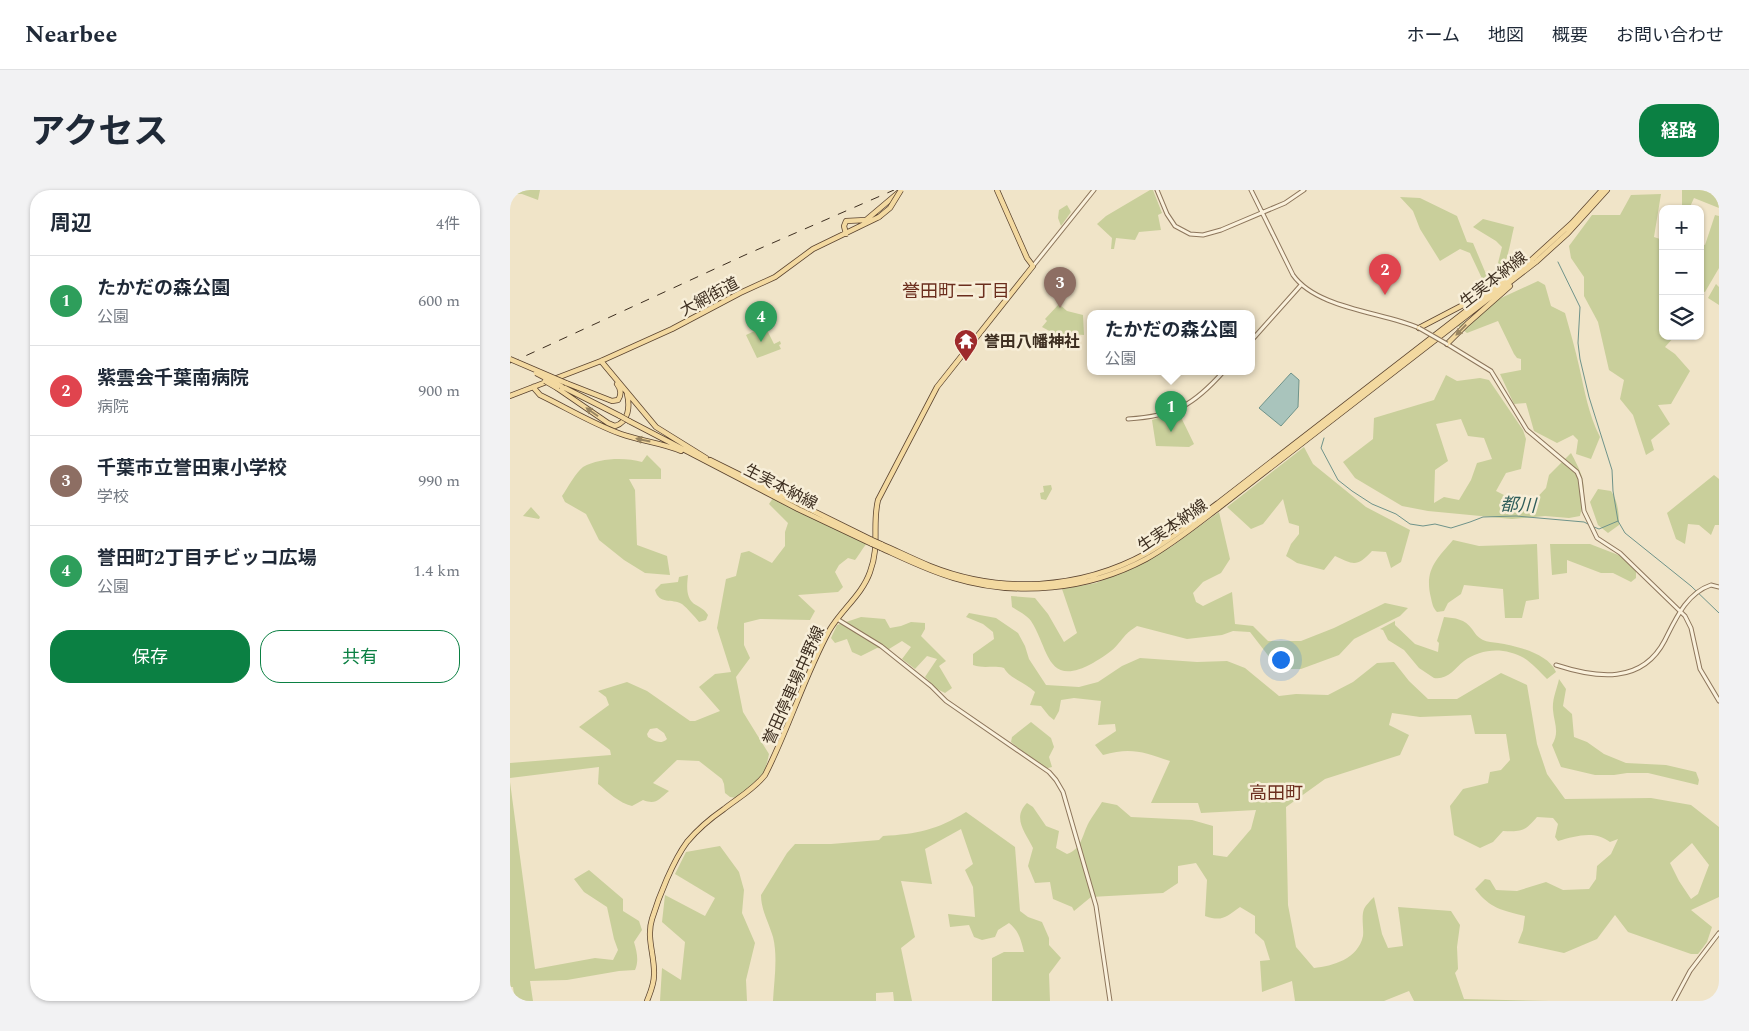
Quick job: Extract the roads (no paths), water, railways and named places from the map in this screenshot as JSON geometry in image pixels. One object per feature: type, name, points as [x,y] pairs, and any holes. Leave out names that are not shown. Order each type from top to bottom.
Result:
[{"type":"main road","name":"大網街道","points":[[510,396],[601,361],[672,329],[740,293],[776,277],[809,252],[879,217],[890,208],[902,190]]},
{"type":"main road","points":[[846,234],[844,225],[846,221],[866,220],[902,190]]},
{"type":"main road","points":[[997,190],[1027,258],[1033,266]]},
{"type":"main road","name":"生実本納線","points":[[881,546],[930,566],[967,578],[1024,585],[1060,582],[1098,574],[1146,554],[1176,535],[1509,278],[1555,240],[1602,190]]},
{"type":"main road","name":"生実本納線","points":[[559,387],[872,542],[954,578],[976,584],[1014,589],[1073,584],[1125,568],[1156,553],[1186,532],[1536,262],[1568,233],[1607,190]]},
{"type":"main road","points":[[1447,344],[1536,262]]},
{"type":"main road","name":"誉田停車場中野線","points":[[647,1001],[654,976],[650,938],[651,922],[661,895],[680,855],[693,836],[765,775],[823,643],[837,619],[862,588],[870,572],[876,549],[878,500],[930,399],[940,382],[1033,266]]},
{"type":"main road","points":[[1419,328],[1509,278]]},
{"type":"main road","points":[[510,359],[609,401],[618,400],[621,393],[619,388],[602,367],[601,361]]},
{"type":"main road","points":[[510,359],[559,387],[614,426],[622,423],[628,412],[627,393]]},
{"type":"main road","points":[[601,361],[656,427],[706,460]]},
{"type":"main road","points":[[533,387],[540,395],[617,432],[665,445],[706,460]]},
{"type":"street","points":[[1033,266],[1094,190]]},
{"type":"street","points":[[1157,190],[1171,221],[1180,229],[1190,234],[1203,235],[1214,233],[1285,203],[1304,190]]},
{"type":"street","points":[[1251,190],[1294,275],[1301,284],[1333,302],[1405,322],[1419,328],[1486,366],[1493,373],[1527,430],[1577,472],[1580,479],[1584,511],[1598,538],[1620,552],[1687,619],[1691,628],[1700,669],[1719,701]]},
{"type":"street","points":[[1255,336],[1301,284]]},
{"type":"street","points":[[1128,419],[1156,416],[1180,408],[1202,394],[1220,375]]},
{"type":"street","points":[[1556,665],[1579,673],[1612,676],[1640,667],[1650,660],[1663,644],[1680,611],[1696,593],[1711,585],[1719,587]]},
{"type":"street","points":[[837,619],[881,646],[931,686],[946,701],[1049,772],[1056,780],[1063,792],[1096,906],[1110,1001]]},
{"type":"street","points":[[1674,1001],[1690,971],[1719,932]]},
{"type":"water","points":[[1291,373],[1299,380],[1298,407],[1281,426],[1259,408]]},
{"type":"waterway","points":[[1558,262],[1580,307],[1578,343],[1580,359],[1589,397],[1612,470],[1618,521],[1625,533],[1691,586],[1719,613]]},
{"type":"waterway","name":"都川","points":[[1324,438],[1321,448],[1338,480],[1372,504],[1396,514],[1410,524],[1423,526],[1435,524],[1451,528],[1483,517],[1516,516],[1584,522],[1590,525]]},
{"type":"waterway","name":"都川","points":[[1594,527],[1599,529],[1618,521]]},
{"type":"railway","points":[[510,363],[745,255],[894,190]]},
{"type":"place","name":"紫雲会千葉南病院","points":[[1385,295]]},
{"type":"place","name":"千葉市立誉田東小学校","points":[[1060,308]]},
{"type":"place","name":"誉田町2丁目チビッコ広場","points":[[761,342]]},
{"type":"place","name":"誉田八幡神社","points":[[966,362]]},
{"type":"place","name":"たかだの森公園","points":[[1171,432]]},
{"type":"district","name":"誉田町二丁目","points":[[956,291]]},
{"type":"district","name":"高田町","points":[[1276,793]]}]
